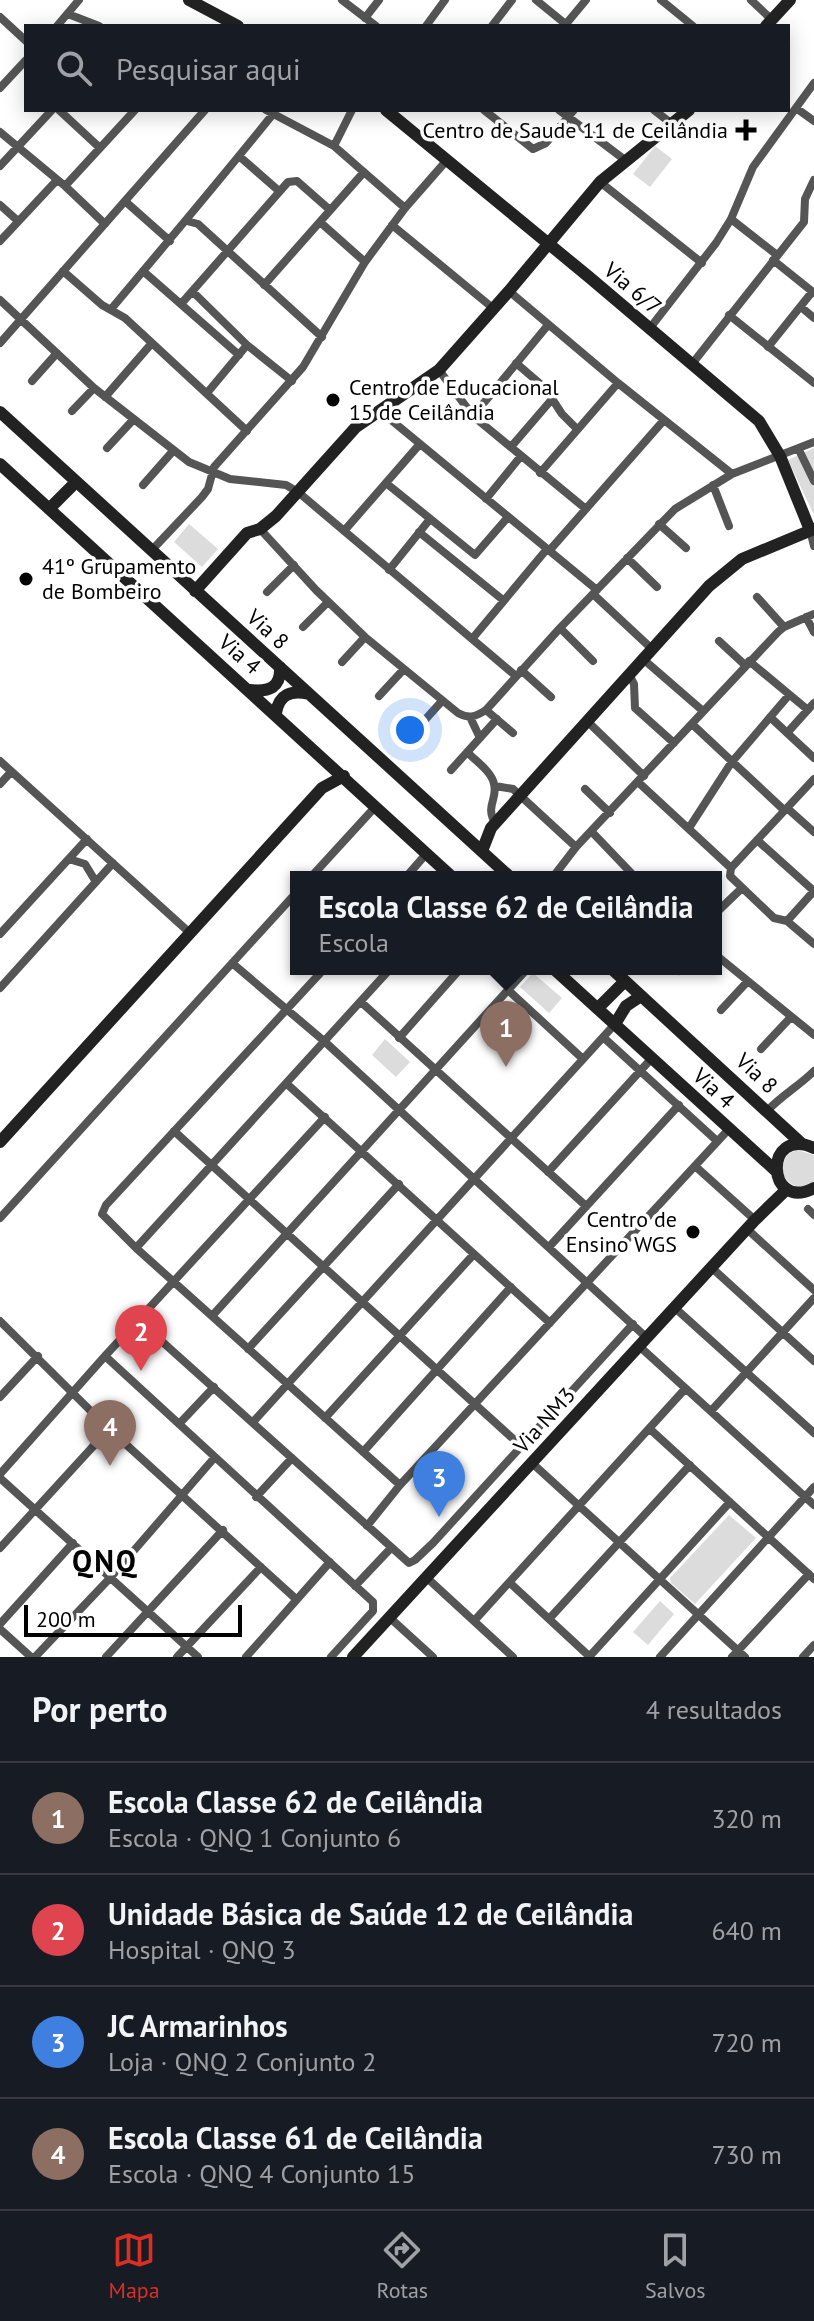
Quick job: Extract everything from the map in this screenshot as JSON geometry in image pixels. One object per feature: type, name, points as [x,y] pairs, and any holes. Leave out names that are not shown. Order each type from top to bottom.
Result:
[{"type":"main road","points":[[189,0],[234,24]]},
{"type":"main road","points":[[768,22],[790,0]]},
{"type":"main road","name":"Via 6/7","points":[[388,112],[759,421],[780,456],[812,529]]},
{"type":"main road","points":[[195,591],[247,533],[260,529],[298,492],[346,437],[379,410],[439,370],[600,182],[687,112]]},
{"type":"main road","name":"Via 8","points":[[0,412],[504,871]]},
{"type":"main road","name":"Via 4","points":[[0,464],[446,871]]},
{"type":"main road","points":[[49,509],[76,482]]},
{"type":"main road","points":[[467,838],[493,825],[709,586],[731,566],[812,529]]},
{"type":"main road","points":[[250,690],[265,691],[275,686],[280,667]]},
{"type":"main road","points":[[276,713],[277,705],[286,695],[294,692],[309,694]]},
{"type":"main road","points":[[322,788],[330,764]]},
{"type":"main road","points":[[0,1142],[322,788],[344,776]]},
{"type":"main road","points":[[482,851],[493,825]]},
{"type":"main road","name":"Via 4","points":[[561,975],[729,1129],[781,1181]]},
{"type":"main road","name":"Via 8","points":[[618,975],[767,1111],[810,1145]]},
{"type":"main road","points":[[598,1008],[625,981]]},
{"type":"main road","points":[[615,1024],[621,1011],[641,996]]},
{"type":"main road","name":"Via NM3","points":[[353,1657],[755,1220],[781,1181],[776,1164],[782,1151],[788,1147],[810,1145]]},
{"type":"main road","points":[[781,1181],[801,1193],[814,1188]]},
{"type":"street","points":[[59,24],[79,0]]},
{"type":"street","points":[[342,0],[373,24]]},
{"type":"street","points":[[365,18],[379,0]]},
{"type":"street","points":[[427,24],[445,0]]},
{"type":"street","points":[[494,24],[512,0]]},
{"type":"street","points":[[536,0],[566,24]]},
{"type":"street","points":[[568,24],[586,0]]},
{"type":"street","points":[[661,0],[682,22]]},
{"type":"street","points":[[751,0],[768,22]]},
{"type":"street","points":[[68,14],[94,24]]},
{"type":"street","points":[[0,17],[24,39]]},
{"type":"street","points":[[0,88],[24,62]]},
{"type":"street","points":[[650,328],[702,263],[731,219],[753,167],[814,83]]},
{"type":"street","points":[[796,108],[814,121]]},
{"type":"street","points":[[0,166],[50,112]]},
{"type":"street","points":[[61,112],[100,148]]},
{"type":"street","points":[[65,186],[132,112]]},
{"type":"street","points":[[0,343],[203,112]]},
{"type":"street","points":[[112,308],[187,221],[198,203],[239,156],[269,112],[334,146],[405,208]]},
{"type":"street","points":[[334,146],[351,112]]},
{"type":"street","points":[[487,112],[533,149],[546,143],[571,114],[625,160]]},
{"type":"street","points":[[657,112],[672,124]]},
{"type":"street","points":[[0,132],[105,224]]},
{"type":"street","points":[[239,156],[279,191]]},
{"type":"street","points":[[151,551],[202,497],[208,489],[210,473],[292,381],[322,337],[365,262],[405,208],[447,160]]},
{"type":"street","points":[[264,285],[364,172]]},
{"type":"street","points":[[0,241],[57,180]]},
{"type":"street","points":[[692,364],[804,222],[805,199],[814,180]]},
{"type":"street","points":[[181,304],[288,182],[297,181],[330,210]]},
{"type":"street","points":[[600,182],[702,263]]},
{"type":"street","points":[[126,202],[170,241]]},
{"type":"street","points":[[0,205],[18,221]]},
{"type":"street","points":[[731,219],[813,293],[768,347]]},
{"type":"street","points":[[187,221],[198,224],[322,337]]},
{"type":"street","points":[[320,222],[365,262]]},
{"type":"street","points":[[804,222],[814,229]]},
{"type":"street","points":[[392,225],[494,309]]},
{"type":"street","points":[[63,271],[102,305],[112,308],[247,431]]},
{"type":"street","points":[[143,271],[239,355]]},
{"type":"street","points":[[509,291],[732,474]]},
{"type":"street","points":[[193,292],[247,345],[292,381]]},
{"type":"street","points":[[0,300],[94,388],[173,451],[210,473],[230,479],[286,485],[298,492],[472,639],[551,697]]},
{"type":"street","points":[[801,307],[814,318]]},
{"type":"street","points":[[729,315],[814,383]]},
{"type":"street","points":[[473,416],[548,325]]},
{"type":"street","points":[[105,397],[152,343]]},
{"type":"street","points":[[207,393],[247,345]]},
{"type":"street","points":[[32,381],[57,353]]},
{"type":"street","points":[[516,363],[545,388],[562,414],[577,429]]},
{"type":"street","points":[[439,370],[473,416],[586,509]]},
{"type":"street","points":[[540,473],[618,383]]},
{"type":"street","points":[[72,411],[94,388]]},
{"type":"street","points":[[511,447],[553,398]]},
{"type":"street","points":[[379,410],[595,592],[647,654],[703,711]]},
{"type":"street","points":[[107,448],[133,420]]},
{"type":"street","points":[[472,639],[503,600],[664,420]]},
{"type":"street","points":[[260,529],[365,637],[442,701],[458,713],[470,717],[486,710],[675,509],[732,474],[814,442]]},
{"type":"street","points":[[344,531],[419,445]]},
{"type":"street","points":[[799,450],[814,481]]},
{"type":"street","points":[[143,485],[173,451]]},
{"type":"street","points":[[486,499],[521,456]]},
{"type":"street","points":[[386,483],[475,555]]},
{"type":"street","points":[[713,485],[729,526]]},
{"type":"street","points":[[465,570],[508,517]]},
{"type":"street","points":[[389,570],[430,519]]},
{"type":"street","points":[[659,524],[686,548]]},
{"type":"street","points":[[812,529],[814,546]]},
{"type":"street","points":[[419,532],[503,600]]},
{"type":"street","points":[[627,558],[657,587]]},
{"type":"street","points":[[267,592],[294,565]]},
{"type":"street","points":[[757,597],[784,627]]},
{"type":"street","points":[[303,627],[328,602]]},
{"type":"street","points":[[558,871],[576,847],[784,627],[810,616],[814,632]]},
{"type":"street","points":[[560,628],[593,661]]},
{"type":"street","points":[[342,662],[365,637]]},
{"type":"street","points":[[719,641],[789,695],[811,707],[787,733]]},
{"type":"street","points":[[379,696],[404,669]]},
{"type":"street","points":[[629,674],[634,684],[635,708],[674,743]]},
{"type":"street","points":[[689,828],[731,763],[789,695]]},
{"type":"street","points":[[414,732],[442,701]]},
{"type":"street","points":[[486,710],[513,733]]},
{"type":"street","points":[[470,717],[480,738]]},
{"type":"street","points":[[770,717],[814,758]]},
{"type":"street","points":[[451,770],[497,719]]},
{"type":"street","points":[[587,721],[731,868]]},
{"type":"street","points":[[692,724],[731,763],[814,832]]},
{"type":"street","points":[[468,753],[491,776],[495,786],[489,811],[493,825]]},
{"type":"street","points":[[0,761],[191,934]]},
{"type":"street","points":[[0,784],[11,772]]},
{"type":"street","points":[[814,779],[731,868],[730,876],[774,918],[787,921],[814,944]]},
{"type":"street","points":[[495,786],[513,789],[520,794],[576,847]]},
{"type":"street","points":[[585,789],[610,813]]},
{"type":"street","points":[[316,871],[376,806]]},
{"type":"street","points":[[591,831],[629,871]]},
{"type":"street","points":[[0,934],[87,839]]},
{"type":"street","points":[[757,840],[814,891],[787,921]]},
{"type":"street","points":[[411,871],[427,853]]},
{"type":"street","points":[[69,859],[85,864],[96,882]]},
{"type":"street","points":[[0,988],[113,863]]},
{"type":"street","points":[[623,871],[626,868]]},
{"type":"street","points":[[722,907],[742,888]]},
{"type":"street","points":[[0,1218],[290,900]]},
{"type":"street","points":[[722,960],[814,1035]]},
{"type":"street","points":[[232,963],[324,1041],[588,1282],[633,1324],[643,1342],[685,1389],[814,1505]]},
{"type":"street","points":[[319,975],[102,1210],[105,1219],[136,1248],[400,1485]]},
{"type":"street","points":[[136,1248],[385,975]]},
{"type":"street","points":[[399,1038],[455,975]]},
{"type":"street","points":[[212,1316],[522,975]]},
{"type":"street","points":[[721,1010],[747,982]]},
{"type":"street","points":[[508,990],[583,1059]]},
{"type":"street","points":[[361,1002],[586,1206]]},
{"type":"street","points":[[761,1049],[791,1017]]},
{"type":"street","points":[[253,1422],[615,1024]]},
{"type":"street","points":[[603,1037],[717,1141]]},
{"type":"street","points":[[548,1172],[652,1058]]},
{"type":"street","points":[[767,1111],[789,1089],[814,1071]]},
{"type":"street","points":[[287,1084],[550,1323]]},
{"type":"street","points":[[549,1247],[679,1105]]},
{"type":"street","points":[[198,1657],[0,1476],[105,1356],[325,1117]]},
{"type":"street","points":[[367,1526],[400,1485],[729,1129]]},
{"type":"street","points":[[174,1131],[521,1446]]},
{"type":"street","points":[[695,1166],[755,1220],[814,1290]]},
{"type":"street","points":[[248,1349],[399,1184]]},
{"type":"street","points":[[325,1418],[474,1254]]},
{"type":"street","points":[[712,1268],[814,1361]]},
{"type":"street","points":[[363,1452],[511,1287]]},
{"type":"street","points":[[711,1411],[814,1298]]},
{"type":"street","points":[[675,1308],[814,1433]]},
{"type":"street","points":[[138,1320],[406,1562],[415,1560],[433,1543],[633,1324]]},
{"type":"street","points":[[1,1322],[109,1429],[296,1599]]},
{"type":"street","points":[[0,1397],[38,1356]]},
{"type":"street","points":[[105,1356],[373,1602],[373,1611],[331,1657]]},
{"type":"street","points":[[601,1359],[615,1372]]},
{"type":"street","points":[[179,1424],[214,1387]]},
{"type":"street","points":[[474,1621],[651,1430],[685,1389]]},
{"type":"street","points":[[0,1548],[109,1429]]},
{"type":"street","points":[[532,1463],[659,1578],[738,1655],[812,1576],[651,1430]]},
{"type":"street","points":[[73,1543],[0,1627],[33,1657],[111,1577],[215,1457]]},
{"type":"street","points":[[256,1497],[292,1458]]},
{"type":"street","points":[[549,1619],[690,1465]]},
{"type":"street","points":[[660,1657],[814,1487]]},
{"type":"street","points":[[510,1583],[589,1657],[730,1502]]},
{"type":"street","points":[[106,1657],[223,1530]]},
{"type":"street","points":[[433,1543],[446,1555]]},
{"type":"street","points":[[355,1586],[391,1548]]},
{"type":"street","points":[[246,1657],[330,1562]]},
{"type":"street","points":[[177,1657],[261,1567]]},
{"type":"street","points":[[426,1577],[513,1657]]},
{"type":"street","points":[[389,1617],[433,1657]]},
{"type":"street","points":[[803,1657],[814,1645]]},
{"type":"shaded area","points":[[655,146],[672,159],[650,187],[633,174]]},
{"type":"shaded area","points":[[814,448],[814,515],[788,460]]},
{"type":"shaded area","points":[[189,524],[218,549],[202,567],[174,542]]},
{"type":"shaded area","points":[[531,975],[535,975],[562,998],[549,1013],[520,987]]},
{"type":"shaded area","points":[[385,1039],[410,1062],[396,1077],[372,1055]]},
{"type":"shaded area","points":[[797,1150],[814,1155],[814,1182],[800,1187],[792,1185],[783,1174],[785,1159]]},
{"type":"shaded area","points":[[729,1515],[756,1538],[695,1604],[671,1583],[670,1578]]},
{"type":"shaded area","points":[[660,1601],[674,1614],[648,1645],[633,1632]]},
{"type":"place","name":"Centro de Saude 11 de Ceilândia","points":[[746,130]]},
{"type":"place","name":"Centro de Educacional 15 de Ceilândia","points":[[333,400]]},
{"type":"place","name":"41º Grupamento de Bombeiro","points":[[26,579]]},
{"type":"place","name":"Escola Classe 62 de Ceilândia","points":[[506,1067]]},
{"type":"place","name":"Centro de Ensino WGS","points":[[693,1232]]},
{"type":"place","name":"Unidade Básica de Saúde 12 de Ceilândia","points":[[141,1371]]},
{"type":"place","name":"Escola Classe 61 de Ceilândia","points":[[110,1466]]},
{"type":"place","name":"JC Armarinhos","points":[[439,1517]]},
{"type":"district","name":"QNQ","points":[[105,1560]]}]
